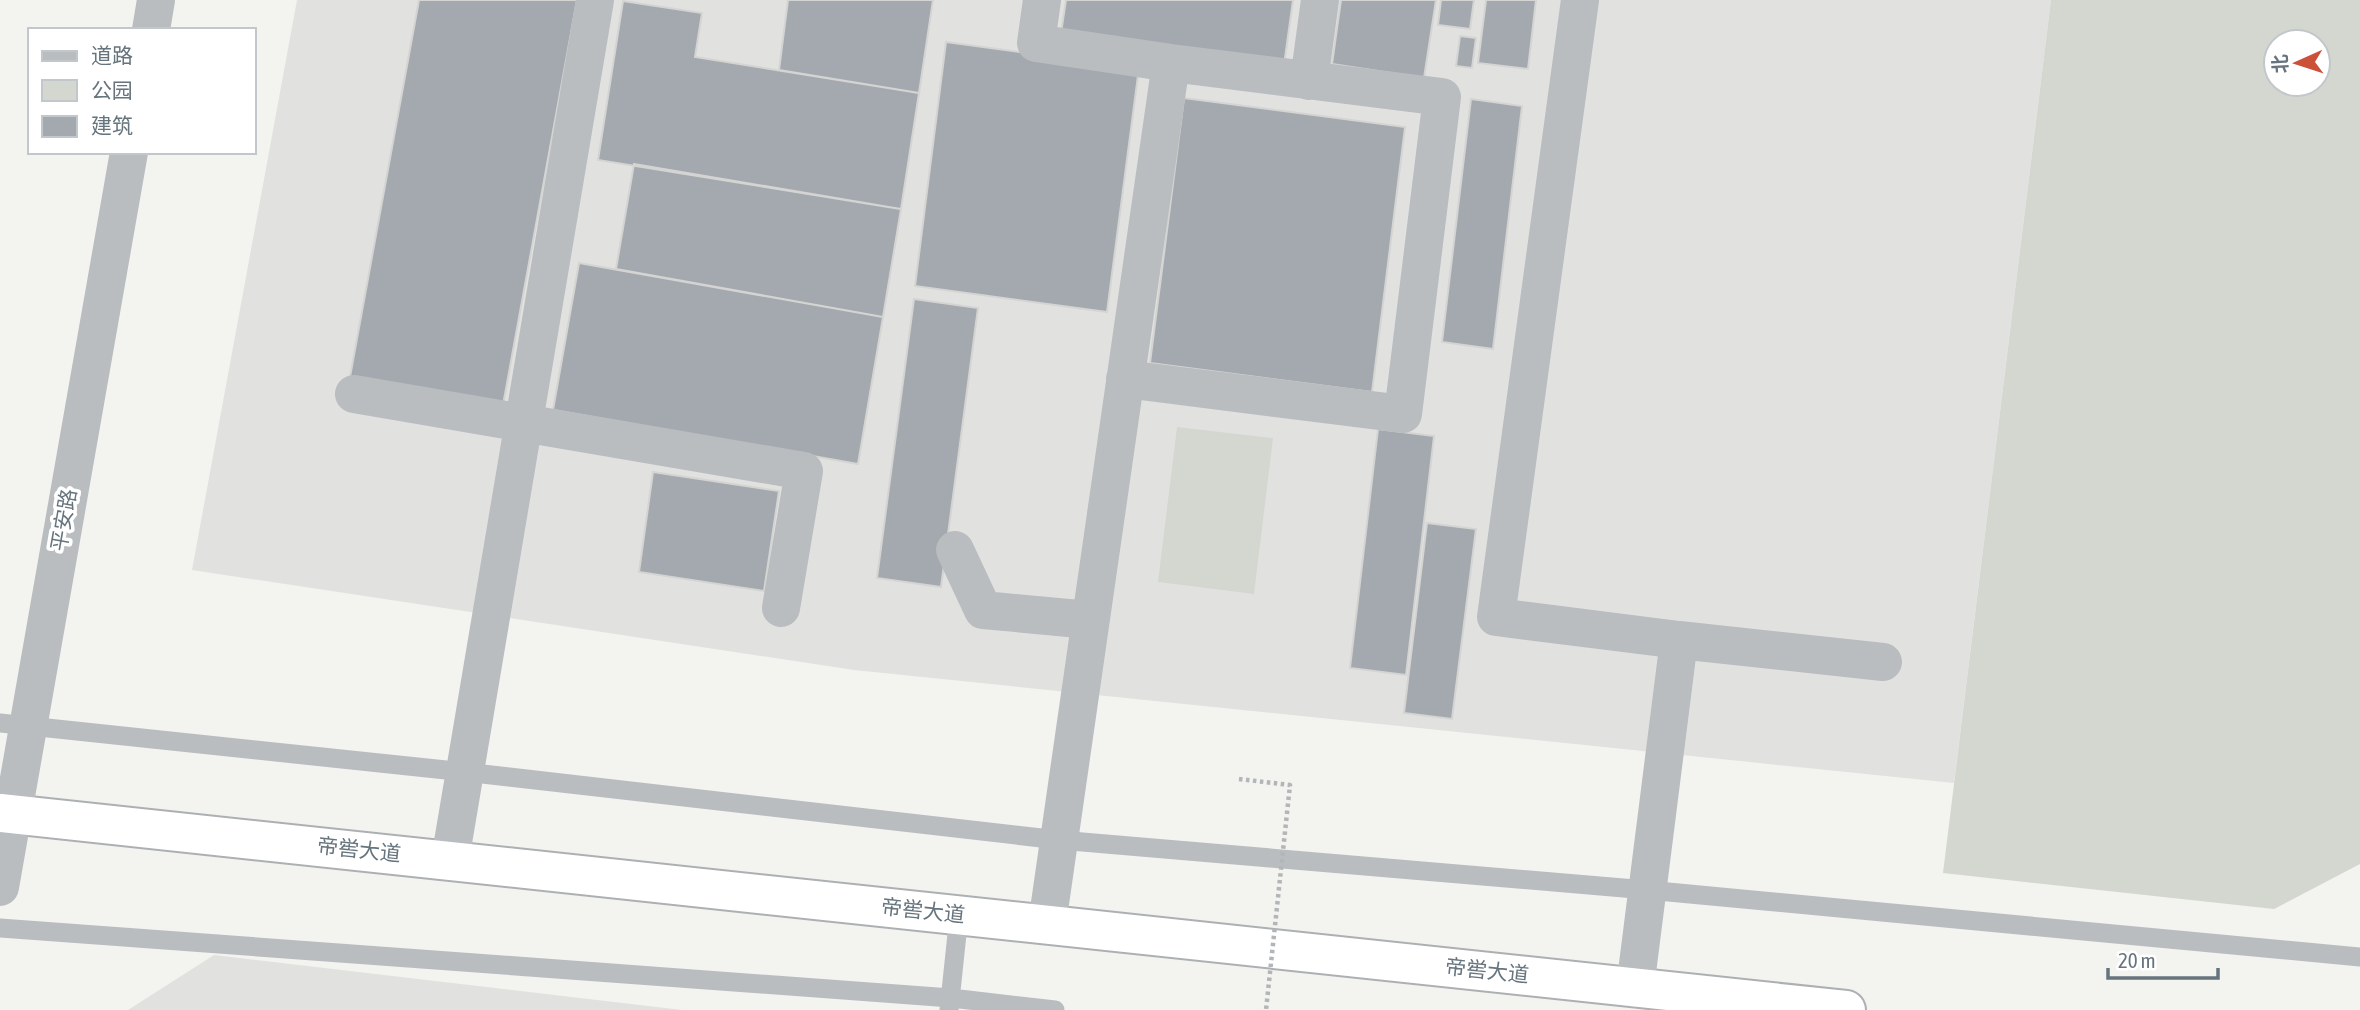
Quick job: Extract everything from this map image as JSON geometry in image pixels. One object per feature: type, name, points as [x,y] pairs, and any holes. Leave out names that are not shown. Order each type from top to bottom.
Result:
[{"type":"highway","name":"帝喾大道","points":[[6,814],[1846,1010]]},
{"type":"street","points":[[151,28],[156,0]]},
{"type":"street","points":[[450,860],[594,0]]},
{"type":"street","points":[[1042,0],[1036,43],[1442,97],[1403,414],[1125,379]]},
{"type":"street","points":[[1309,81],[1320,0]]},
{"type":"street","points":[[1580,0],[1496,617],[1883,662]]},
{"type":"street","points":[[1047,924],[1171,63]]},
{"type":"street","name":"平安路","points":[[0,887],[14,724],[129,154]]},
{"type":"street","points":[[354,394],[804,471],[781,608]]},
{"type":"street","points":[[955,550],[983,610],[1090,620]]},
{"type":"street","points":[[1635,988],[1679,640]]},
{"type":"lane","points":[[14,724],[1059,840],[1647,890],[2360,957]]},
{"type":"lane","points":[[950,1004],[959,915]]},
{"type":"lane","points":[[0,928],[950,1004],[1055,1010]]},
{"type":"path","points":[[1239,779],[1290,785],[1266,1010]]},
{"type":"shaded area","points":[[297,0],[2051,0],[1954,783],[854,670],[192,570]]},
{"type":"shaded area","points":[[214,955],[682,1010],[128,1010]]},
{"type":"green space","points":[[2051,0],[2360,0],[2360,864],[2274,909],[1943,873]]},
{"type":"green space","points":[[1177,427],[1273,438],[1254,594],[1158,582]]},
{"type":"building","points":[[419,0],[577,0],[503,405],[350,377]]},
{"type":"building","points":[[788,0],[933,0],[919,93],[779,70]]},
{"type":"building","points":[[1066,0],[1293,0],[1284,65],[1061,33]]},
{"type":"building","points":[[1341,0],[1436,0],[1424,78],[1332,64]]},
{"type":"building","points":[[1441,0],[1474,0],[1470,29],[1438,25]]},
{"type":"building","points":[[1486,0],[1536,0],[1528,69],[1478,63]]},
{"type":"building","points":[[623,1],[702,13],[695,57],[919,93],[901,209],[598,160]]},
{"type":"building","points":[[1460,36],[1476,38],[1472,68],[1456,66]]},
{"type":"building","points":[[946,42],[1139,68],[1107,312],[915,286]]},
{"type":"building","points":[[1184,98],[1405,127],[1372,392],[1150,363]]},
{"type":"building","points":[[1471,99],[1522,106],[1493,349],[1442,342]]},
{"type":"building","points":[[634,164],[901,209],[883,317],[616,269]]},
{"type":"building","points":[[579,263],[883,317],[858,464],[553,410]]},
{"type":"building","points":[[914,299],[978,308],[941,587],[877,578]]},
{"type":"building","points":[[1378,429],[1434,436],[1406,675],[1350,668]]},
{"type":"building","points":[[653,472],[779,491],[764,591],[639,572]]},
{"type":"building","points":[[1427,523],[1476,529],[1452,719],[1404,713]]}]
